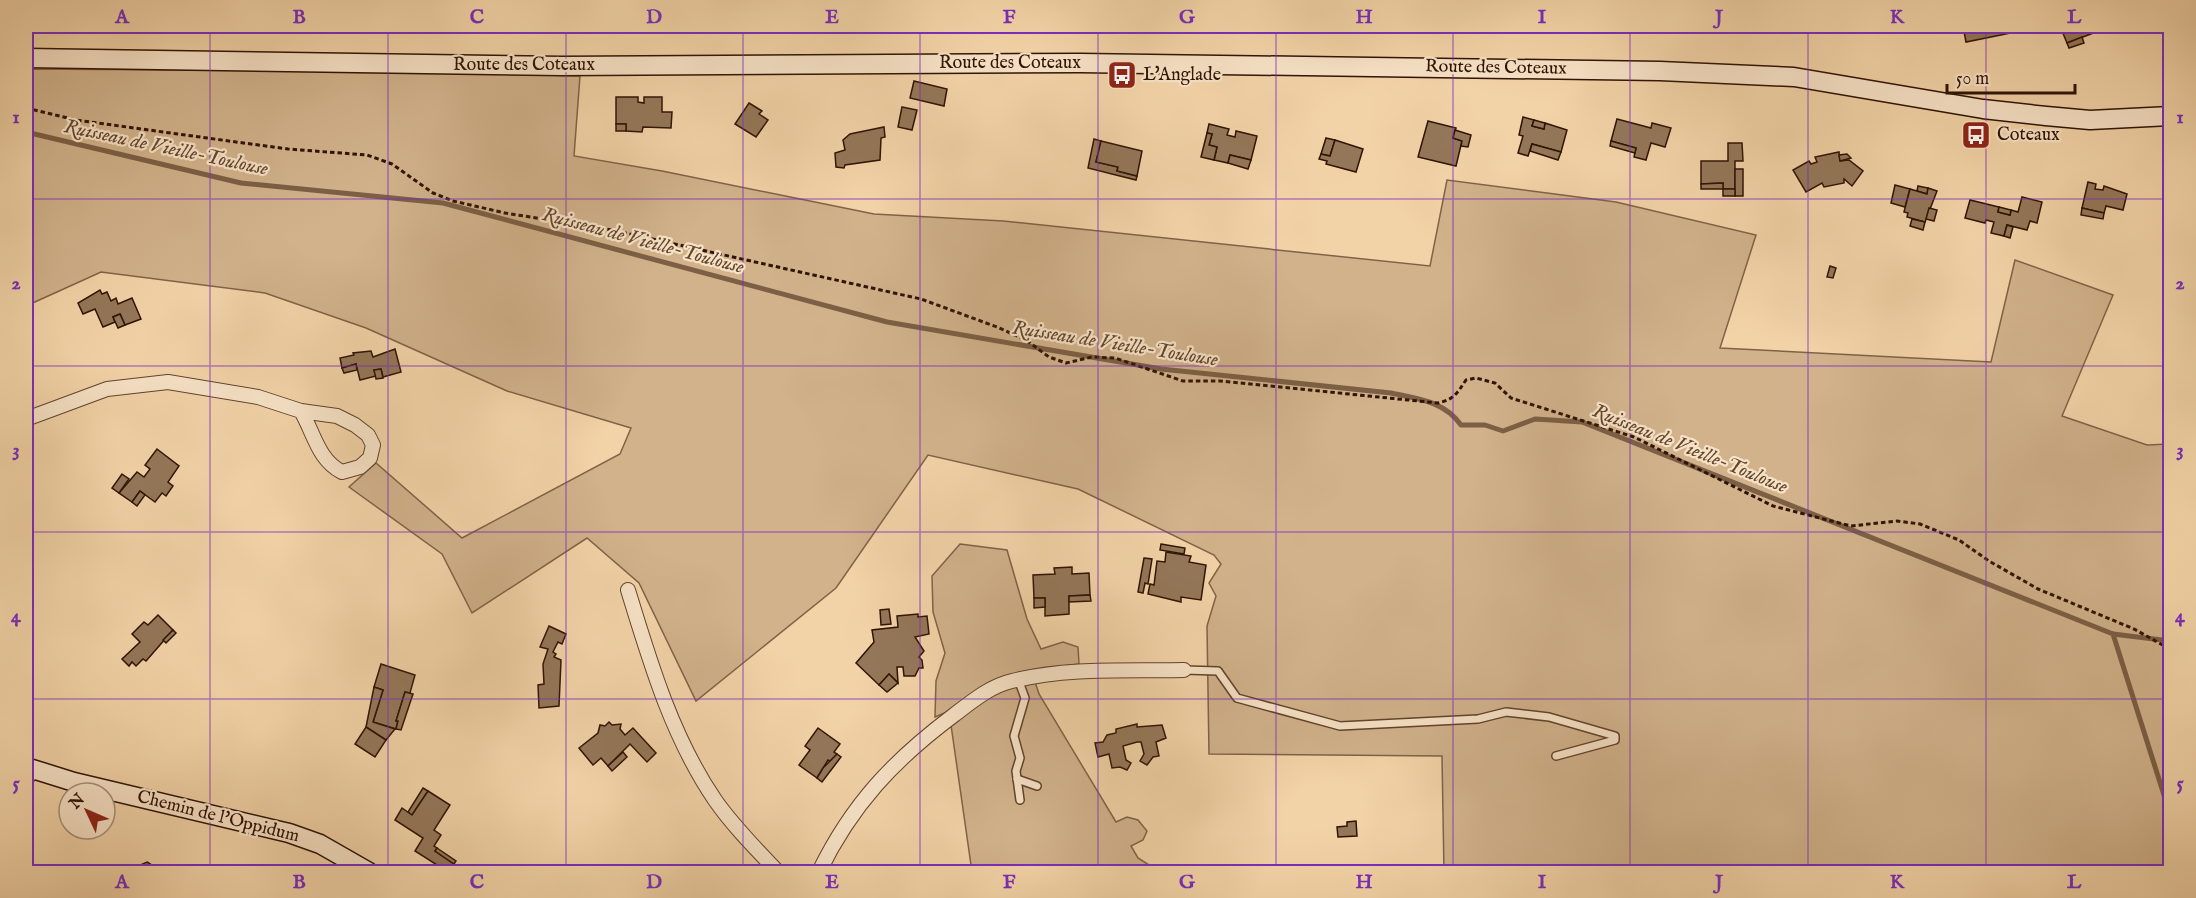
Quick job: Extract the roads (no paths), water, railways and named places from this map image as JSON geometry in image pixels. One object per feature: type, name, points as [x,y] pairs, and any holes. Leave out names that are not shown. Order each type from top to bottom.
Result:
[{"type":"street","name":"Route des Coteaux","points":[[26,58],[562,66],[1068,63],[1728,72],[1794,77],[1983,109],[2046,116],[2090,120],[2170,116]]},
{"type":"street","points":[[26,420],[107,389],[168,382],[258,397],[301,411],[337,416],[356,425],[368,435],[373,445],[370,458],[360,467],[342,472],[330,466],[321,453],[301,411]]},
{"type":"street","points":[[628,590],[659,689],[695,765],[716,801],[778,873]]},
{"type":"street","points":[[819,873],[833,843],[858,806],[889,769],[914,745],[980,696],[1018,680],[1063,672],[1184,670]]},
{"type":"street","name":"Chemin de l'Oppidum","points":[[30,774],[289,833],[320,844],[369,873]]},
{"type":"lane","points":[[1184,670],[1218,671],[1237,698],[1340,726],[1478,719],[1506,712],[1549,717],[1615,736],[1615,740],[1556,756]]},
{"type":"lane","points":[[1018,680],[1024,698],[1014,736],[1020,758],[1017,778],[1020,800]]},
{"type":"lane","points":[[1017,778],[1037,786]]},
{"type":"waterway","name":"Ruisseau de Vieille-Toulouse","points":[[26,132],[241,183],[443,203],[887,322],[1161,369],[1391,393],[1430,402],[1447,411],[1461,425],[1485,425],[1503,431],[1535,419],[1582,422],[2113,634],[2170,641]]},
{"type":"waterway","points":[[2113,634],[2170,814]]},
{"type":"place","name":"L'Anglade","points":[[1122,75]]},
{"type":"place","name":"Coteaux","points":[[1976,135]]}]
